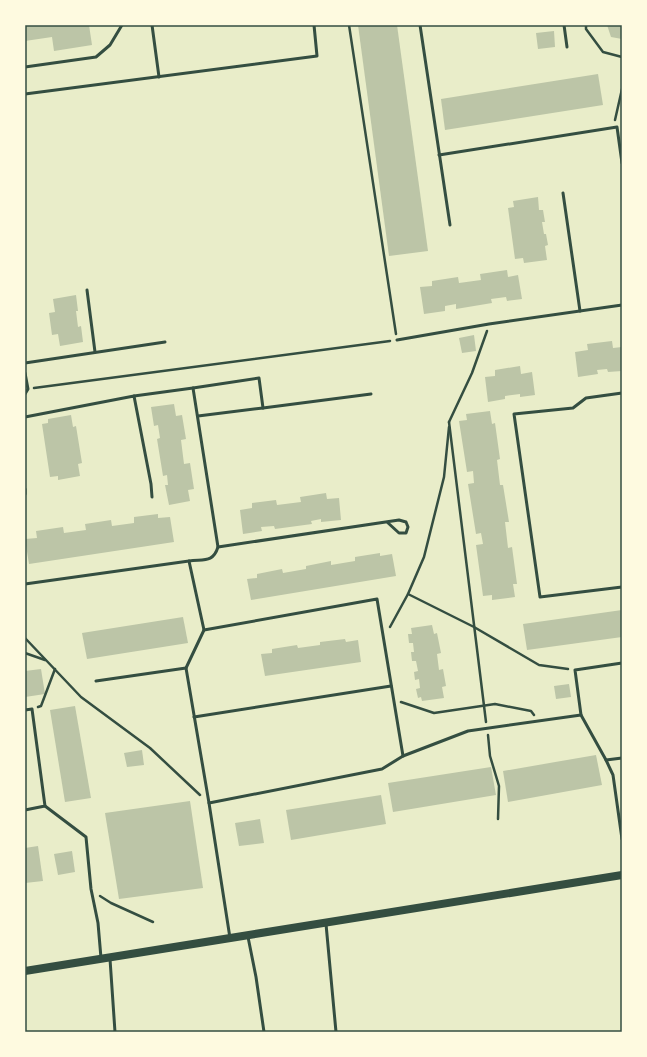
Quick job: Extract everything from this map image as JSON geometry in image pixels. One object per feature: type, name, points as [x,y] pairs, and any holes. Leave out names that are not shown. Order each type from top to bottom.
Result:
[{"type":"main road","points":[[25,971],[622,876]]},
{"type":"lane","points":[[25,67],[96,57],[110,45],[122,25]]},
{"type":"lane","points":[[152,25],[159,77]]},
{"type":"lane","points":[[25,94],[317,56],[314,25]]},
{"type":"lane","points":[[420,25],[450,225]]},
{"type":"lane","points":[[564,25],[567,46]]},
{"type":"lane","points":[[440,155],[617,127],[622,163]]},
{"type":"lane","points":[[563,193],[580,311]]},
{"type":"lane","points":[[87,290],[95,352]]},
{"type":"lane","points":[[397,340],[489,324],[622,305]]},
{"type":"lane","points":[[25,363],[165,342]]},
{"type":"lane","points":[[25,373],[25,394]]},
{"type":"lane","points":[[25,417],[134,396],[259,378],[263,408]]},
{"type":"lane","points":[[25,584],[212,558],[215,555],[218,547],[193,388]]},
{"type":"lane","points":[[622,393],[586,398],[573,408],[514,414],[540,596],[622,587]]},
{"type":"lane","points":[[198,416],[371,394]]},
{"type":"lane","points":[[134,396],[151,484],[152,497]]},
{"type":"lane","points":[[25,489],[25,494]]},
{"type":"lane","points":[[218,547],[399,520],[406,522],[408,527],[406,533],[399,534],[388,522]]},
{"type":"lane","points":[[189,561],[204,630],[186,668],[230,938]]},
{"type":"lane","points":[[204,630],[376,599],[403,756]]},
{"type":"lane","points":[[622,663],[575,670],[581,715],[606,760],[612,775],[622,839]]},
{"type":"lane","points":[[96,681],[186,668]]},
{"type":"lane","points":[[194,717],[391,686]]},
{"type":"lane","points":[[25,710],[32,709],[45,806],[86,837],[91,890],[98,923],[101,958]]},
{"type":"lane","points":[[209,803],[382,769],[403,756],[468,731],[581,715]]},
{"type":"lane","points":[[606,760],[622,758]]},
{"type":"lane","points":[[25,810],[45,806]]},
{"type":"lane","points":[[325,923],[336,1032]]},
{"type":"lane","points":[[248,935],[264,1032]]},
{"type":"lane","points":[[110,957],[115,1032]]},
{"type":"path","points":[[26,389],[397,340],[349,25]]},
{"type":"path","points":[[586,25],[586,30],[602,52],[622,57]]},
{"type":"path","points":[[614,127],[622,89]]},
{"type":"path","points":[[385,647],[387,632],[408,594],[424,557],[444,477],[449,422],[472,373],[489,324]]},
{"type":"path","points":[[449,422],[490,756],[498,786],[498,819]]},
{"type":"path","points":[[408,594],[474,627],[539,665],[575,670]]},
{"type":"path","points":[[25,638],[81,697],[150,748],[209,803]]},
{"type":"path","points":[[25,653],[46,660]]},
{"type":"path","points":[[32,709],[41,706],[55,669]]},
{"type":"path","points":[[393,699],[434,713],[495,704],[531,711],[537,721]]},
{"type":"path","points":[[111,903],[153,922]]},
{"type":"building","points":[[25,25],[89,25],[92,45],[54,51],[52,37],[25,41]]},
{"type":"building","points":[[358,25],[397,25],[428,251],[389,256]]},
{"type":"building","points":[[607,25],[622,25],[622,39],[611,37]]},
{"type":"building","points":[[554,31],[555,47],[538,49],[536,33]]},
{"type":"building","points":[[598,74],[603,105],[445,130],[441,99]]},
{"type":"building","points":[[538,197],[539,210],[543,210],[545,222],[542,222],[548,245],[545,246],[547,260],[524,263],[523,258],[515,259],[508,208],[514,207],[513,201]]},
{"type":"building","points":[[507,270],[508,277],[518,275],[522,299],[507,301],[506,297],[491,299],[492,303],[456,309],[456,304],[445,306],[445,311],[424,314],[420,287],[432,286],[432,281],[458,277],[459,283],[481,280],[480,274]]},
{"type":"building","points":[[76,295],[78,327],[81,326],[83,342],[60,346],[58,334],[52,335],[49,313],[55,312],[53,299]]},
{"type":"building","points":[[474,335],[476,351],[462,353],[459,338]]},
{"type":"building","points":[[612,341],[613,348],[622,347],[622,371],[608,372],[607,369],[597,370],[598,374],[578,377],[575,352],[588,350],[587,344]]},
{"type":"building","points":[[520,366],[521,374],[532,372],[535,395],[520,397],[520,394],[505,396],[505,399],[488,402],[485,377],[495,376],[495,370]]},
{"type":"building","points":[[174,404],[176,416],[182,415],[186,439],[181,440],[184,464],[190,463],[194,489],[188,490],[190,501],[169,505],[165,485],[168,485],[167,475],[163,476],[157,439],[160,438],[158,425],[154,426],[151,407]]},
{"type":"building","points":[[490,411],[492,424],[495,423],[500,459],[497,460],[500,485],[503,485],[509,522],[505,522],[508,548],[512,547],[517,584],[513,584],[515,597],[492,600],[492,595],[483,596],[476,545],[483,544],[481,533],[476,534],[468,484],[474,483],[473,471],[467,472],[459,421],[467,420],[466,414]]},
{"type":"building","points":[[71,415],[73,427],[76,426],[82,463],[78,464],[80,476],[58,480],[58,476],[50,477],[42,424],[48,423],[48,419]]},
{"type":"building","points":[[326,493],[327,499],[339,498],[341,520],[321,522],[321,519],[311,521],[312,524],[275,529],[274,526],[261,527],[262,531],[243,534],[240,510],[252,508],[252,503],[276,500],[277,505],[301,502],[300,497]]},
{"type":"building","points":[[158,514],[158,518],[170,517],[174,542],[29,564],[25,539],[37,538],[36,531],[63,527],[64,533],[86,530],[85,524],[111,520],[112,526],[134,523],[134,517]]},
{"type":"building","points":[[380,553],[380,556],[392,554],[396,576],[251,600],[247,579],[257,578],[257,574],[282,569],[283,573],[306,569],[306,566],[331,561],[331,565],[355,561],[355,557]]},
{"type":"building","points":[[622,610],[622,637],[527,650],[523,624]]},
{"type":"building","points":[[183,617],[188,643],[87,659],[82,633]]},
{"type":"building","points":[[432,625],[434,634],[437,633],[441,653],[437,654],[439,670],[443,669],[446,686],[442,687],[444,698],[422,701],[421,697],[418,698],[416,689],[420,688],[419,679],[415,680],[414,672],[418,671],[416,661],[412,661],[411,652],[414,652],[413,643],[409,643],[408,634],[412,634],[411,628]]},
{"type":"building","points":[[345,639],[346,642],[358,640],[361,662],[265,676],[261,654],[272,653],[272,649],[297,645],[298,648],[320,645],[320,642]]},
{"type":"building","points":[[41,669],[45,694],[25,697],[25,671]]},
{"type":"building","points":[[569,684],[571,697],[556,699],[554,686]]},
{"type":"building","points":[[75,706],[91,798],[65,802],[50,710]]},
{"type":"building","points":[[142,750],[144,765],[127,767],[124,753]]},
{"type":"building","points":[[596,755],[602,785],[508,802],[503,771]]},
{"type":"building","points":[[491,767],[496,795],[393,812],[388,783]]},
{"type":"building","points":[[381,795],[386,824],[291,840],[286,810]]},
{"type":"building","points":[[190,801],[203,888],[119,899],[105,813]]},
{"type":"building","points":[[260,819],[264,843],[239,846],[235,823]]},
{"type":"building","points":[[38,846],[43,881],[25,883],[25,848]]},
{"type":"building","points":[[72,851],[75,872],[58,875],[54,854]]}]
